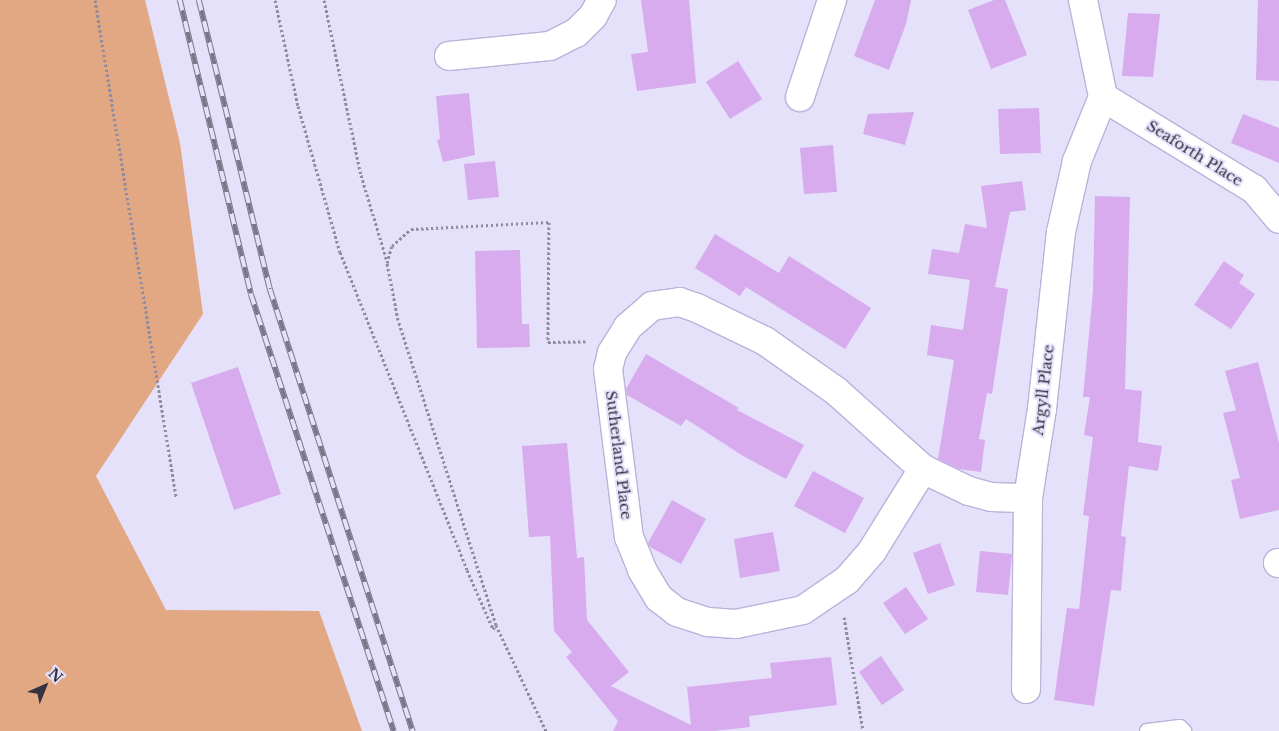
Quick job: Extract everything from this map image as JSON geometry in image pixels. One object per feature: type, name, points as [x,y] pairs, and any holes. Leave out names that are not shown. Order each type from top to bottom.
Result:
[{"type":"street","points":[[449,56],[550,46],[576,33],[593,16],[602,0]]},
{"type":"street","points":[[800,97],[832,0]]},
{"type":"street","points":[[1083,0],[1103,98]]},
{"type":"street","name":"Seaforth Place","points":[[1103,98],[1254,189],[1279,219]]},
{"type":"street","name":"Argyll Place","points":[[1026,689],[1028,498],[1042,409],[1061,232],[1077,161],[1103,98]]},
{"type":"street","name":"Sutherland Place","points":[[923,469],[872,551],[847,580],[803,610],[736,624],[708,622],[677,612],[659,598],[642,570],[629,537],[608,369],[612,353],[628,327],[652,306],[680,302],[697,308],[765,341],[820,380],[923,469],[969,491],[991,496],[1028,498]]},
{"type":"lane","points":[[1147,731],[1180,727],[1184,731]]},
{"type":"path","points":[[95,0],[176,496]]},
{"type":"path","points":[[275,0],[298,106],[340,252],[467,570],[493,629],[496,625]]},
{"type":"path","points":[[324,0],[361,175],[387,263],[398,320],[496,625],[546,731]]},
{"type":"path","points":[[387,263],[392,246],[411,229],[549,222],[548,342],[583,339],[612,353]]},
{"type":"path","points":[[831,592],[843,615],[863,731]]},
{"type":"shaded area","points":[[0,0],[145,0],[180,143],[203,314],[96,476],[166,610],[319,611],[362,731],[0,731]]},
{"type":"building","points":[[641,0],[689,0],[696,83],[637,91],[631,54],[648,52]]},
{"type":"building","points":[[875,0],[911,0],[906,24],[889,70],[854,56]]},
{"type":"building","points":[[994,0],[1005,0],[1027,55],[991,69],[968,10]]},
{"type":"building","points":[[1258,0],[1279,0],[1279,81],[1256,80]]},
{"type":"building","points":[[1128,13],[1160,14],[1153,77],[1122,76]]},
{"type":"building","points":[[738,61],[762,99],[730,119],[706,82]]},
{"type":"building","points":[[469,93],[475,155],[443,162],[437,140],[440,139],[436,96]]},
{"type":"building","points":[[1039,108],[1041,153],[1000,154],[998,109]]},
{"type":"building","points":[[914,112],[905,145],[863,134],[868,114]]},
{"type":"building","points":[[1243,114],[1279,128],[1279,163],[1231,143]]},
{"type":"building","points":[[833,145],[837,192],[804,194],[800,148]]},
{"type":"building","points":[[495,161],[499,197],[468,200],[464,164]]},
{"type":"building","points":[[1022,181],[1026,210],[1010,212],[995,287],[1008,289],[992,394],[987,393],[979,439],[985,440],[981,472],[959,469],[938,459],[954,360],[927,355],[931,325],[963,330],[970,280],[928,274],[932,249],[959,253],[965,224],[987,228],[981,186]]},
{"type":"building","points":[[1095,196],[1130,197],[1125,389],[1142,391],[1138,442],[1162,446],[1158,471],[1129,466],[1121,536],[1126,537],[1121,591],[1111,590],[1094,706],[1054,700],[1067,608],[1079,609],[1089,516],[1083,515],[1093,437],[1084,435],[1090,397],[1083,397],[1093,291]]},
{"type":"building","points":[[715,234],[779,273],[789,256],[871,308],[845,349],[746,287],[740,296],[695,268]]},
{"type":"building","points":[[520,250],[522,324],[529,324],[530,347],[477,348],[475,251]]},
{"type":"building","points":[[1224,261],[1244,275],[1239,283],[1255,294],[1231,329],[1194,305]]},
{"type":"building","points":[[646,354],[739,408],[737,410],[804,445],[786,479],[743,456],[686,419],[681,426],[627,395],[626,389]]},
{"type":"building","points":[[1258,362],[1279,443],[1279,510],[1240,519],[1231,480],[1240,478],[1223,413],[1236,410],[1225,371]]},
{"type":"building","points":[[238,367],[281,494],[234,510],[191,383]]},
{"type":"building","points":[[567,443],[577,558],[584,557],[587,620],[629,672],[611,686],[691,725],[687,687],[772,678],[770,663],[831,657],[837,705],[749,716],[750,727],[714,731],[613,731],[618,721],[566,657],[572,652],[554,631],[550,536],[529,537],[522,446]]},
{"type":"building","points":[[813,471],[864,498],[845,533],[794,506]]},
{"type":"building","points":[[672,500],[706,519],[681,564],[650,547],[648,543]]},
{"type":"building","points":[[773,532],[780,571],[740,578],[734,539]]},
{"type":"building","points":[[940,543],[955,585],[928,594],[913,553]]},
{"type":"building","points":[[980,551],[1012,554],[1008,595],[976,592]]},
{"type":"building","points":[[906,587],[928,619],[905,634],[883,603]]},
{"type":"building","points":[[881,656],[904,690],[882,705],[859,672]]},
{"type":"railway","points":[[180,0],[251,294],[394,731]]},
{"type":"railway","points":[[199,0],[270,289],[413,731]]}]
